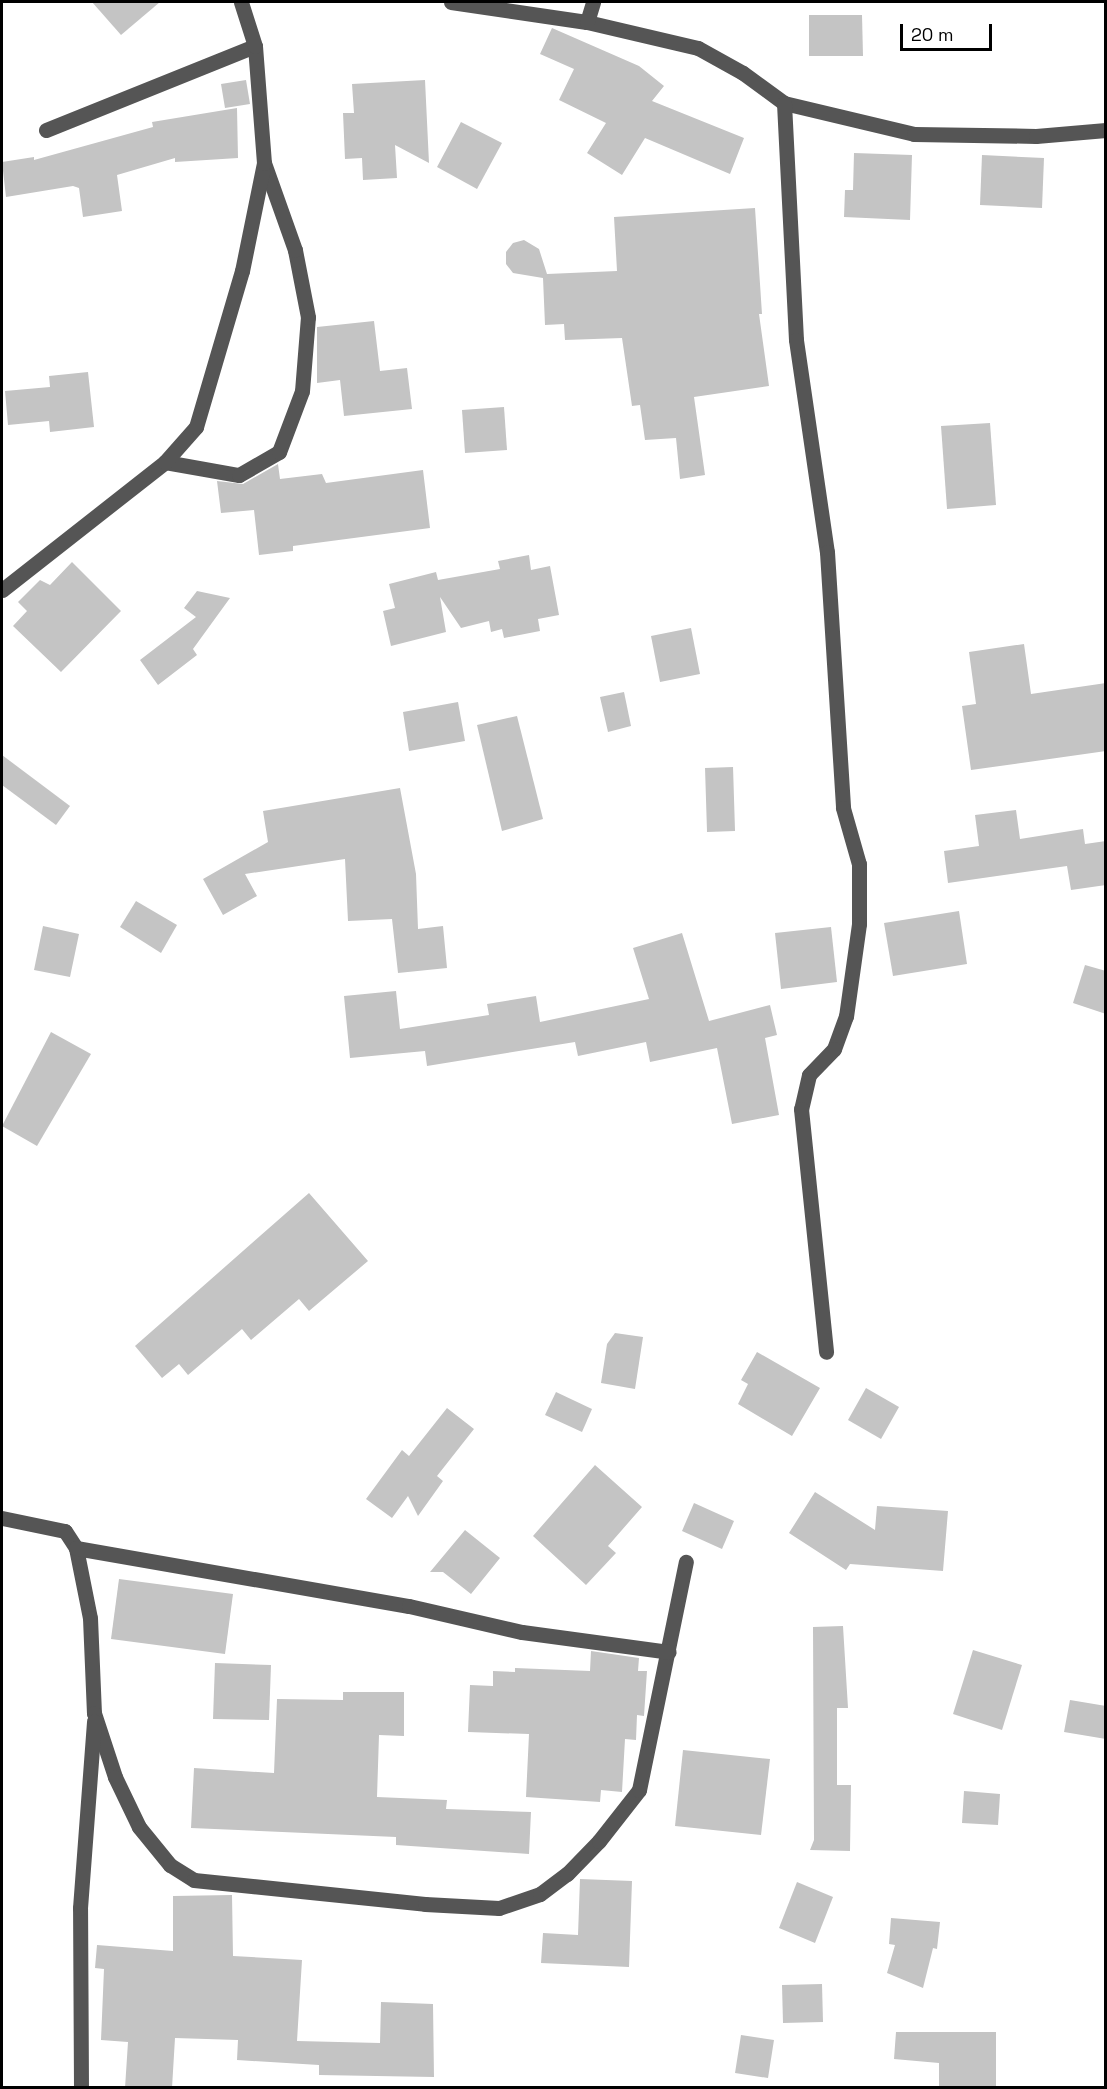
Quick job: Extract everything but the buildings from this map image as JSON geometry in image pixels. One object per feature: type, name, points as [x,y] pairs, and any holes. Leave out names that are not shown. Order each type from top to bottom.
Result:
[{"type":"street","points":[[165,462],[239,475],[279,452],[302,391],[308,317],[295,250],[264,163],[255,46],[241,2]]},
{"type":"street","points":[[451,2],[587,22],[698,48],[743,73],[784,103],[914,134],[1036,136],[1106,130]]},
{"type":"street","points":[[587,22],[593,2]]},
{"type":"street","points":[[45,130],[255,46]]},
{"type":"street","points":[[784,103],[796,340],[826,552],[843,808],[859,864],[859,924],[846,1016],[834,1048],[809,1075],[801,1109],[826,1352]]},
{"type":"street","points":[[2,590],[165,462],[196,427],[212,383],[264,163]]},
{"type":"street","points":[[2,1518],[65,1531],[76,1548],[90,1618],[94,1713],[80,1908],[81,2088]]},
{"type":"street","points":[[76,1548],[409,1606],[522,1632],[669,1652]]},
{"type":"street","points":[[94,1713],[115,1778],[139,1827],[170,1865],[194,1880],[499,1908],[540,1894],[567,1874],[639,1790],[686,1562]]}]
